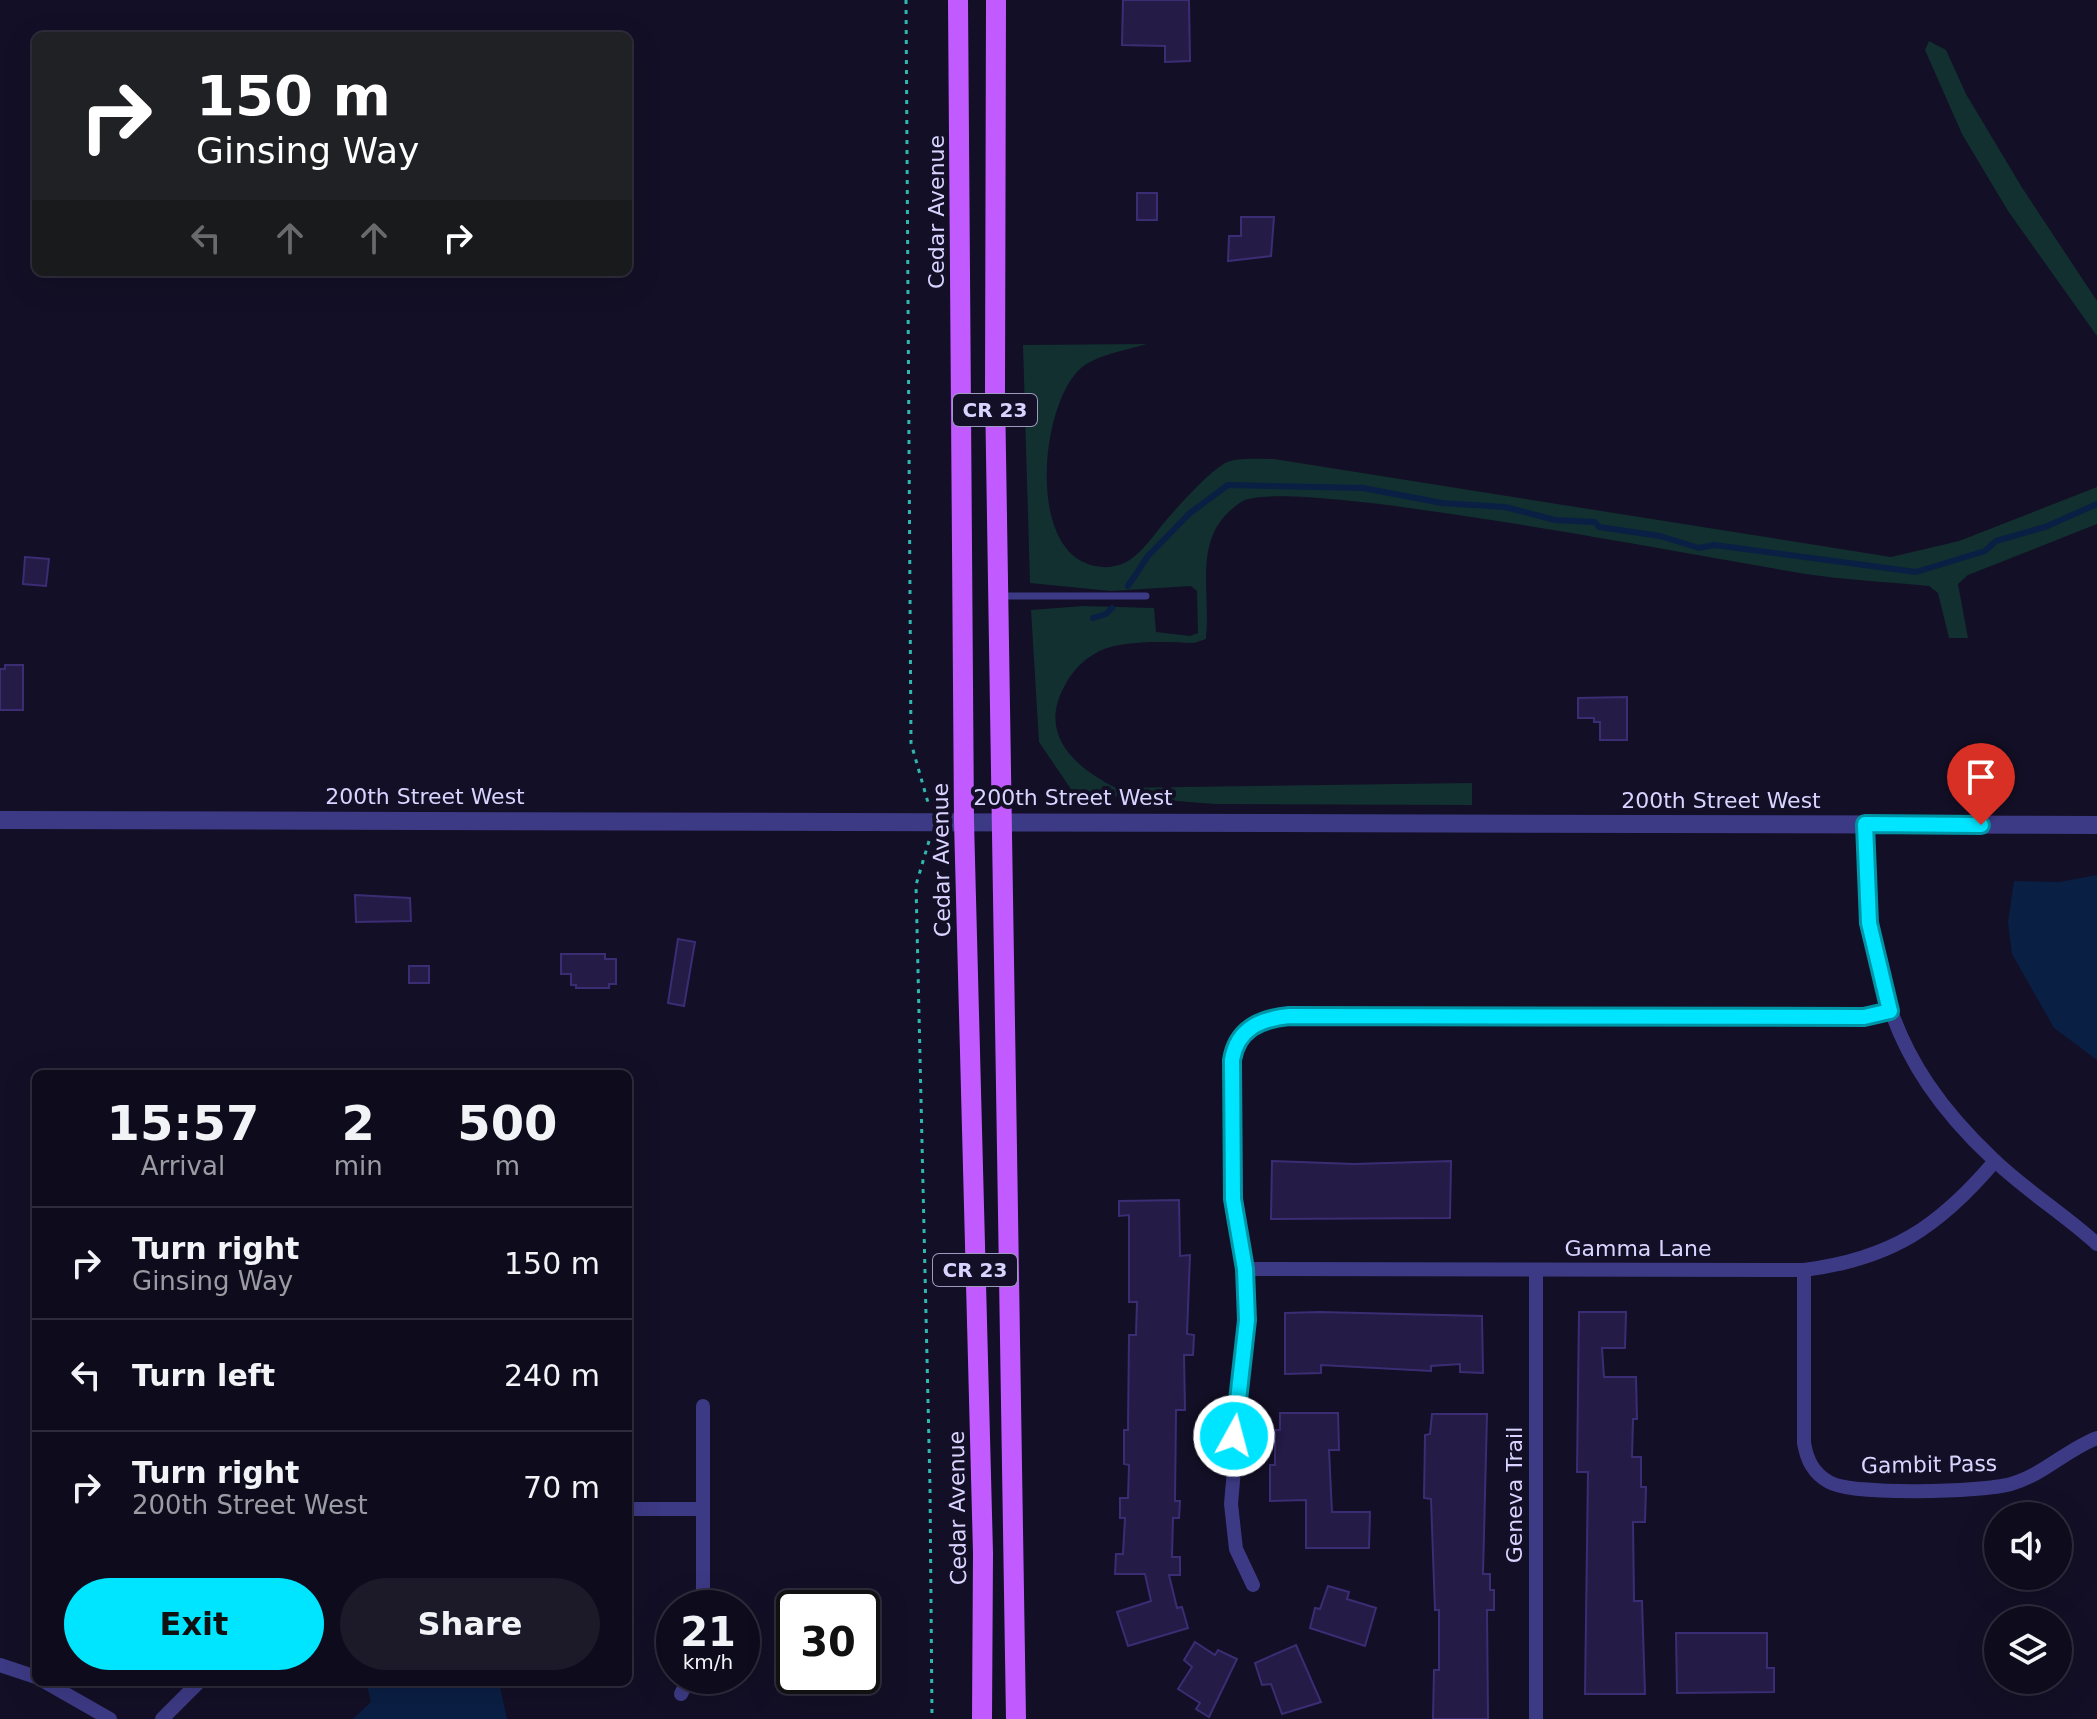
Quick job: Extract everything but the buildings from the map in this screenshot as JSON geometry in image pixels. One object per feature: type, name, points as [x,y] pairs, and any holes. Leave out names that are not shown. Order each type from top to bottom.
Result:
[{"type":"main road","name":"Cedar Avenue","points":[[958,0],[964,821],[983,1553],[982,1719]]},
{"type":"main road","name":"CR 23","points":[[996,0],[995,391],[1016,1719]]},
{"type":"street","name":"200th Street West","points":[[0,820],[2097,825]]},
{"type":"street","points":[[1865,824],[1869,923],[1890,1011],[1932,1089],[1954,1120],[1995,1161],[2097,1244]]},
{"type":"street","points":[[1253,1585],[1236,1549],[1231,1504],[1234,1436],[1247,1320],[1245,1269],[1233,1199],[1232,1060],[1234,1047],[1242,1034],[1262,1022],[1289,1016],[1864,1017],[1890,1011]]},
{"type":"street","name":"Gamma Lane","points":[[1245,1269],[1804,1270],[1867,1258],[1920,1233],[1958,1203],[1995,1161]]},
{"type":"street","name":"Geneva Trail","points":[[1536,1270],[1536,1719]]},
{"type":"street","name":"Gambit Pass","points":[[1804,1270],[1804,1443],[1811,1466],[1830,1483],[1882,1490],[1986,1489],[2021,1480],[2097,1438]]},
{"type":"street","points":[[703,1406],[703,1590]]},
{"type":"street","points":[[632,1509],[703,1509]]},
{"type":"street","points":[[0,1665],[32,1676]]},
{"type":"street","points":[[52,1686],[110,1719]]},
{"type":"street","points":[[162,1719],[195,1686]]},
{"type":"lane","points":[[999,596],[1146,596]]},
{"type":"path","points":[[906,0],[911,743],[932,821],[928,850],[916,885],[930,1487],[932,1719]]},
{"type":"green space","points":[[1929,41],[1946,50],[1966,94],[2021,186],[2097,301],[2097,336],[2008,211],[1962,134],[1925,50]]},
{"type":"green space","points":[[1147,344],[1085,365],[1066,388],[1056,414],[1049,443],[1049,505],[1057,532],[1071,553],[1091,565],[1117,566],[1137,555],[1210,474],[1225,463],[1249,459],[1274,459],[1891,557],[1959,541],[2097,487],[2097,524],[1968,575],[1958,584],[1968,638],[1949,638],[1938,593],[1929,586],[1821,576],[1422,510],[1275,496],[1241,502],[1225,515],[1209,546],[1206,639],[1194,643],[1117,645],[1087,659],[1067,682],[1057,706],[1059,736],[1066,749],[1087,771],[1116,788],[1472,783],[1472,805],[1215,804],[1112,796],[1077,798],[1039,742],[1031,610],[1083,606],[1154,608],[1156,632],[1190,636],[1198,633],[1197,591],[1191,586],[1111,591],[1030,583],[1023,345]]},
{"type":"water","points":[[2097,875],[2097,1060],[2054,1028],[2012,954],[2008,922],[2014,881],[2059,882]]},
{"type":"water","points":[[367,1686],[500,1686],[507,1719],[353,1719],[371,1702]]},
{"type":"waterway","points":[[1128,586],[1148,556],[1190,513],[1228,485],[1363,488],[1442,503],[1505,507],[1555,520],[1595,522],[1599,527],[1660,536],[1699,548],[1714,545],[1916,572],[1985,551],[1996,541],[2045,527],[2097,504]]},
{"type":"waterway","points":[[1093,618],[1106,614],[1112,608]]},
{"type":"route","points":[[1234,1436],[1247,1320],[1245,1269],[1233,1199],[1232,1060],[1234,1047],[1250,1027],[1289,1016],[1864,1017],[1890,1011],[1876,963],[1869,923],[1865,824],[1981,825]]}]
